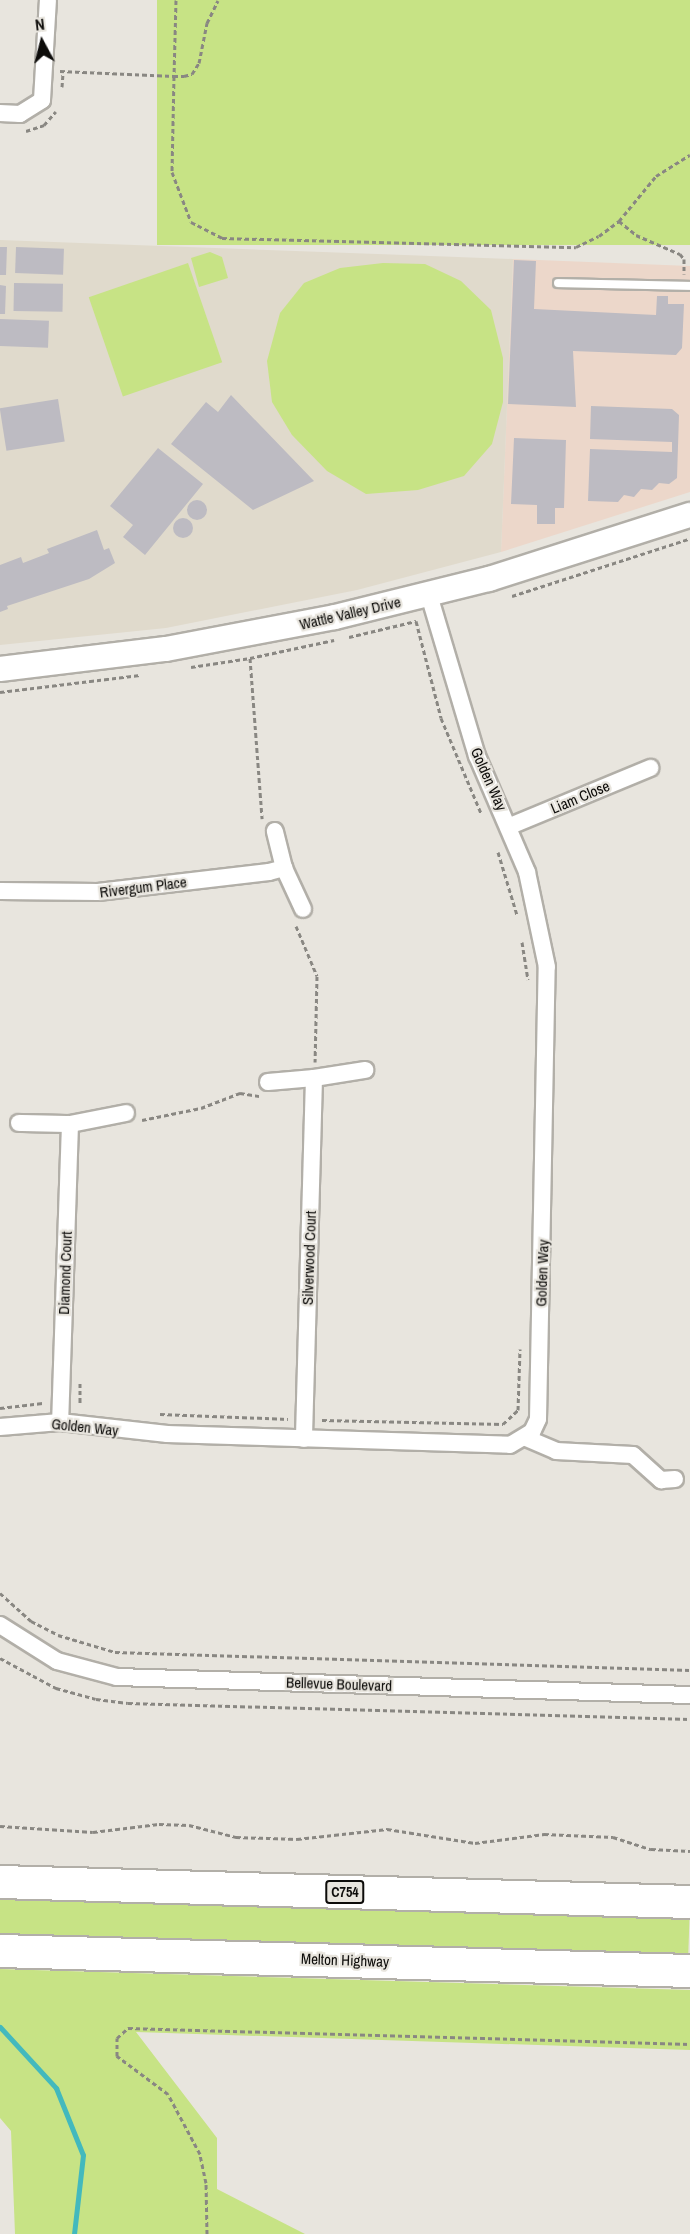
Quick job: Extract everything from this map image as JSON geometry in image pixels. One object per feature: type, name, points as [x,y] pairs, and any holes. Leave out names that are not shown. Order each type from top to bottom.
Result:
[{"type":"highway","name":"C754","points":[[0,1882],[690,1902]]},
{"type":"highway","name":"Melton Highway","points":[[1,1951],[690,1971]]},
{"type":"street","points":[[0,113],[20,114],[33,109],[42,100],[46,70],[48,0]]},
{"type":"street","name":"Wattle Valley Drive","points":[[0,669],[233,638],[429,595],[690,515]]},
{"type":"street","name":"Golden Way","points":[[0,1427],[60,1422],[124,1432],[510,1445],[526,1438],[538,1419],[549,1008],[547,967],[536,903],[510,826],[477,756],[429,595]]},
{"type":"street","name":"Liam Close","points":[[510,826],[650,768]]},
{"type":"street","points":[[269,827],[299,916]]},
{"type":"street","name":"Rivergum Place","points":[[0,891],[98,892],[284,868]]},
{"type":"street","points":[[273,1082],[365,1070]]},
{"type":"street","name":"Silverwood Court","points":[[304,1438],[314,1078]]},
{"type":"street","points":[[20,1123],[70,1124],[121,1114]]},
{"type":"street","name":"Diamond Court","points":[[60,1422],[70,1124]]},
{"type":"street","points":[[526,1438],[556,1450],[633,1455],[661,1480],[675,1479]]},
{"type":"street","name":"Bellevue Boulevard","points":[[0,1625],[57,1661],[117,1677],[690,1695]]},
{"type":"lane","points":[[558,283],[687,286]]},
{"type":"path","points":[[176,0],[172,172],[191,222],[222,238],[576,247],[599,237],[619,221],[656,176],[690,155]]},
{"type":"path","points":[[46,70],[184,76],[196,70],[207,23],[218,0]]},
{"type":"path","points":[[619,221],[636,235],[680,254],[684,259],[687,286]]},
{"type":"path","points":[[416,621],[441,717],[482,815]]},
{"type":"path","points":[[189,668],[250,658],[269,827]]},
{"type":"path","points":[[0,692],[142,675]]},
{"type":"path","points":[[495,844],[518,920]]},
{"type":"path","points":[[299,916],[317,976],[314,1078]]},
{"type":"path","points":[[522,940],[529,990]]},
{"type":"path","points":[[121,1114],[117,1125],[126,1127],[148,1117],[201,1108],[233,1095],[273,1095],[278,1092],[273,1082]]},
{"type":"path","points":[[152,1414],[503,1424],[518,1410],[521,1337]]},
{"type":"path","points":[[0,1408],[61,1403],[89,1406]]},
{"type":"path","points":[[0,1593],[31,1621],[58,1635],[115,1652],[690,1670]]},
{"type":"path","points":[[0,1658],[56,1688],[96,1699],[128,1703],[690,1719]]},
{"type":"path","points":[[0,1826],[93,1832],[159,1824],[189,1825],[236,1837],[297,1839],[387,1829],[476,1843],[544,1834],[613,1837],[651,1849],[690,1851]]},
{"type":"path","points":[[207,2234],[206,2183],[200,2154],[168,2094],[117,2056],[117,2038],[128,2028],[690,2044]]},
{"type":"shaded area","points":[[0,240],[513,259],[501,552],[357,590],[166,628],[0,645]]},
{"type":"shaded area","points":[[513,259],[690,266],[690,492],[501,552]]},
{"type":"green space","points":[[157,0],[690,0],[690,245],[157,245]]},
{"type":"green space","points":[[210,252],[222,257],[228,278],[199,287],[191,258]]},
{"type":"green space","points":[[188,263],[222,362],[123,396],[89,297]]},
{"type":"green space","points":[[383,263],[425,264],[461,281],[491,310],[503,358],[503,402],[492,444],[464,476],[418,490],[366,494],[327,471],[292,435],[272,402],[267,361],[280,313],[304,283],[340,268]]},
{"type":"green space","points":[[0,1892],[690,1916],[688,1963],[0,1939]]},
{"type":"green space","points":[[0,1969],[690,1990],[690,2050],[136,2032],[217,2138],[217,2189],[305,2234],[15,2234],[11,2131],[0,2118]]},
{"type":"building","points":[[0,247],[7,247],[6,275],[0,275]]},
{"type":"building","points":[[16,247],[64,249],[63,275],[15,273]]},
{"type":"building","points":[[514,260],[536,261],[534,309],[656,315],[657,296],[668,296],[668,304],[684,304],[682,348],[676,355],[573,351],[576,407],[508,404]]},
{"type":"building","points":[[14,283],[63,284],[63,312],[14,311]]},
{"type":"building","points":[[0,285],[6,286],[5,314],[0,314]]},
{"type":"building","points":[[0,319],[49,321],[48,348],[0,346]]},
{"type":"building","points":[[231,395],[314,481],[253,510],[171,444],[206,402],[218,412]]},
{"type":"building","points":[[58,399],[65,441],[6,451],[0,408]]},
{"type":"building","points":[[591,406],[672,409],[679,415],[677,478],[669,484],[659,483],[652,490],[641,489],[634,497],[624,495],[618,502],[588,501],[590,449],[672,452],[672,442],[590,439]]},
{"type":"building","points":[[514,438],[566,440],[564,508],[555,508],[555,524],[537,524],[537,505],[511,504]]},
{"type":"building","points":[[158,448],[203,484],[145,555],[123,537],[133,525],[110,506]]},
{"type":"building","points":[[197,500],[204,503],[207,510],[204,517],[197,520],[190,517],[187,510],[190,503]]},
{"type":"building","points":[[183,518],[190,521],[193,528],[190,535],[183,538],[176,535],[173,528],[176,521]]},
{"type":"building","points":[[97,530],[104,550],[109,548],[115,563],[89,579],[7,606],[8,609],[0,612],[0,565],[21,557],[23,563],[49,553],[47,549]]},
{"type":"waterway","points":[[0,2027],[56,2088],[83,2155],[74,2234]]}]
